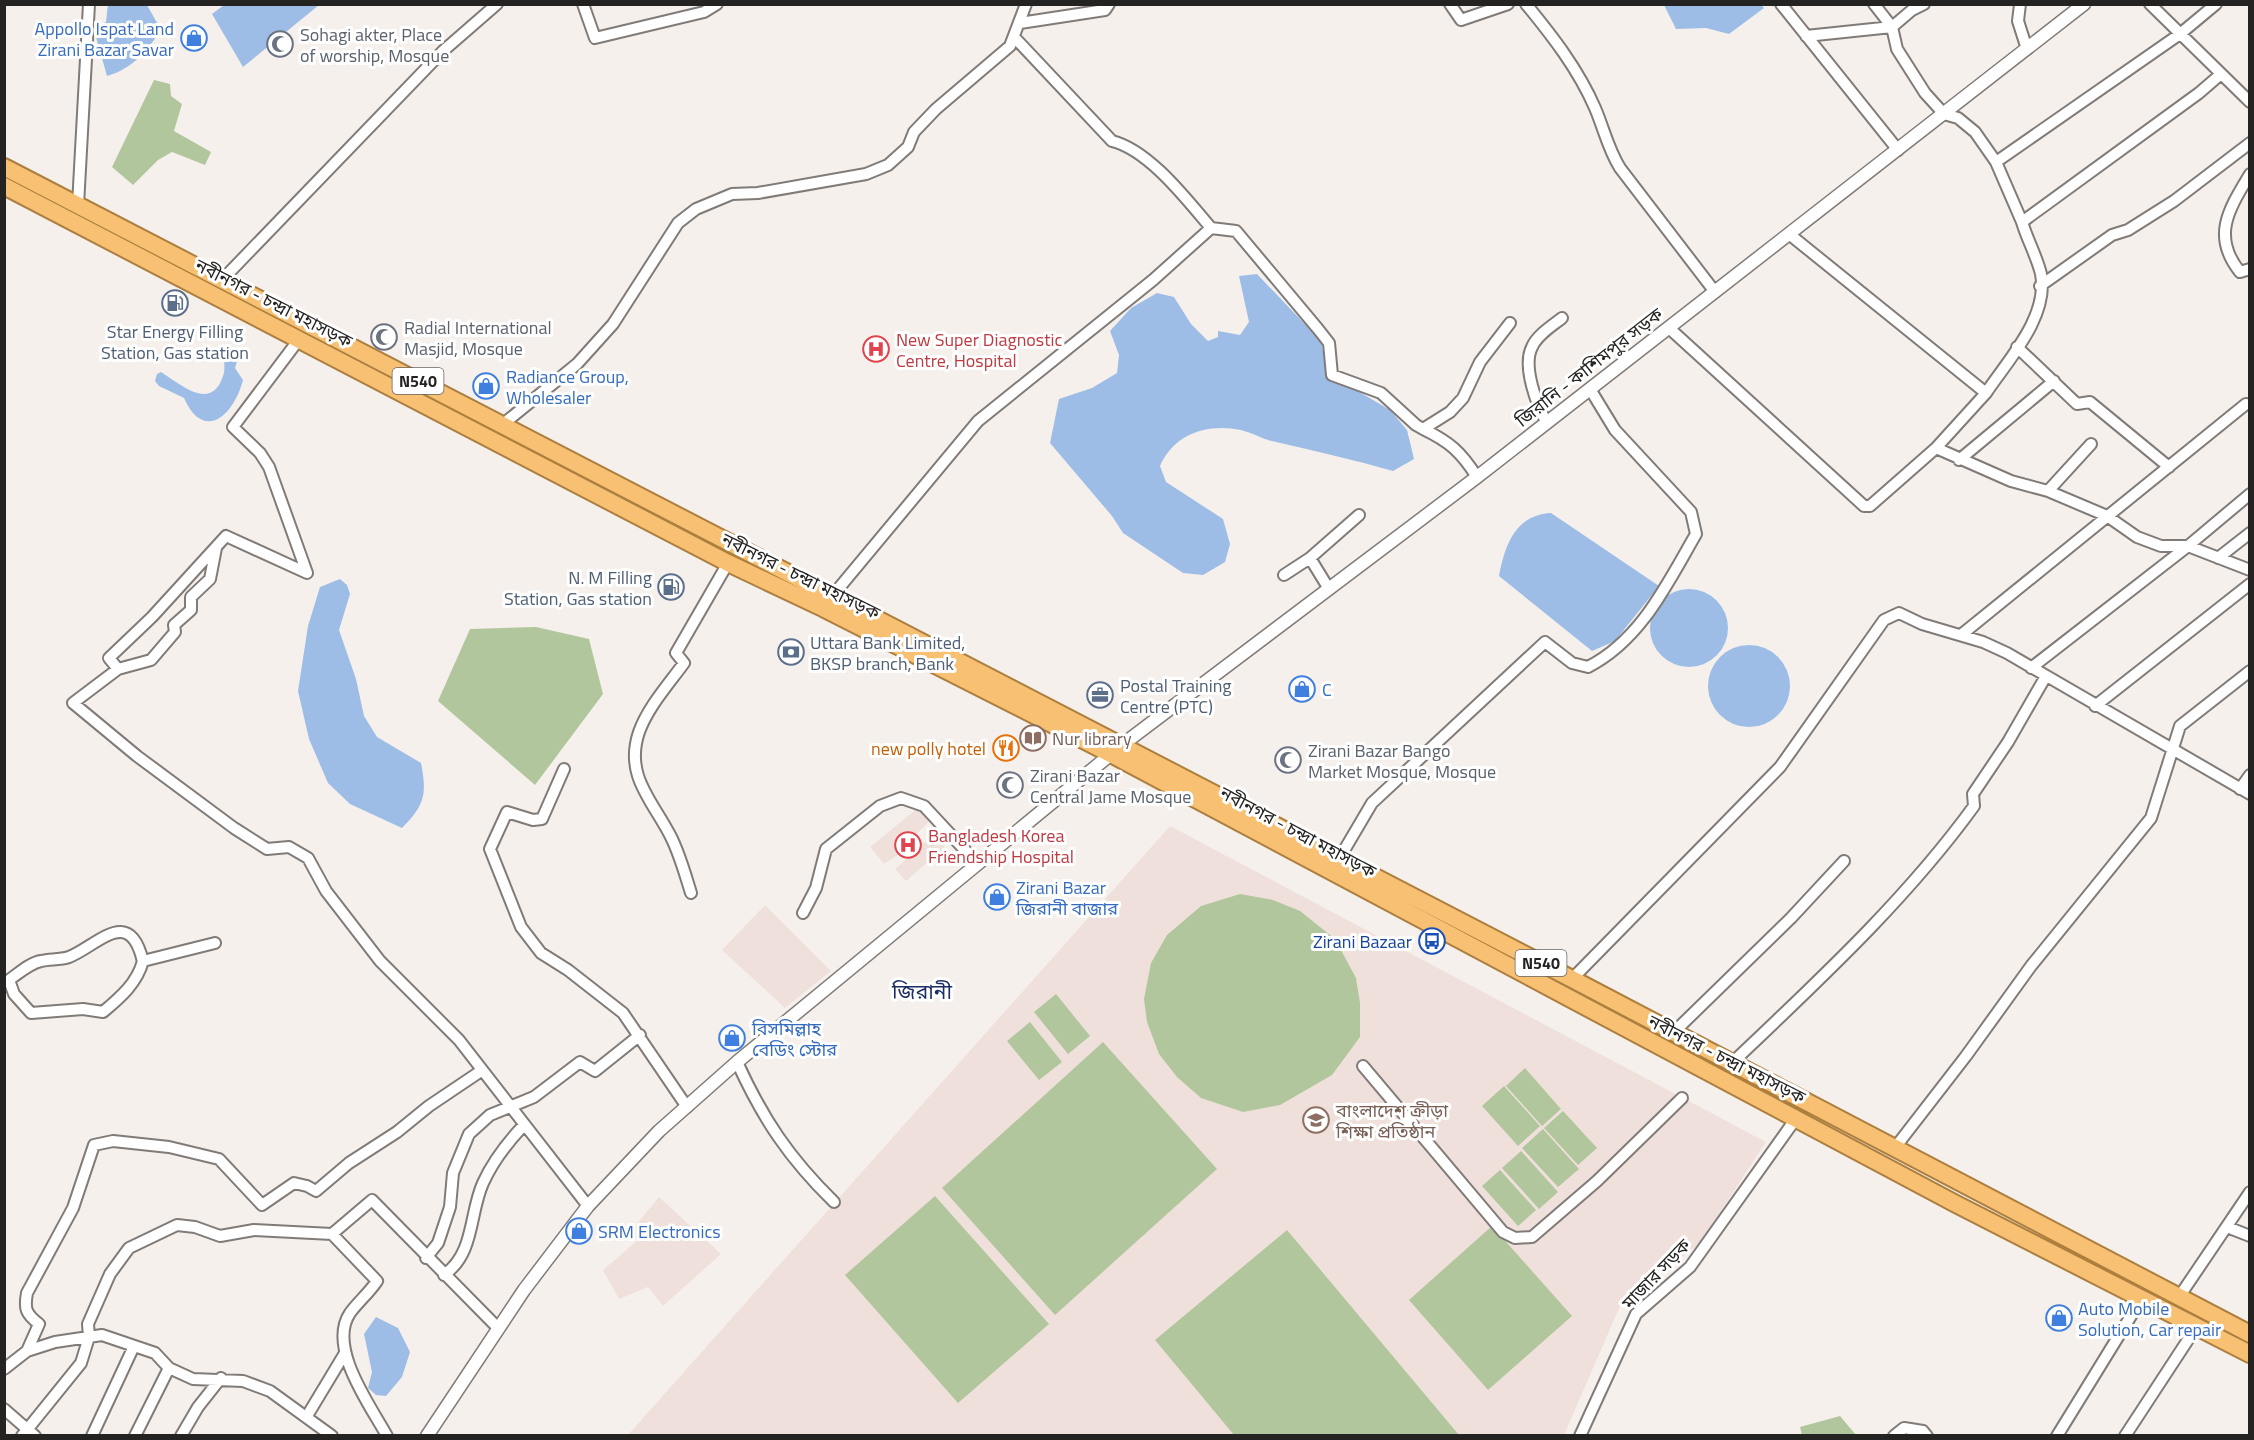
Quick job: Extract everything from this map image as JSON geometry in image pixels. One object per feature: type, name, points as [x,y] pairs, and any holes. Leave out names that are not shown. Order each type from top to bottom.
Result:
[{"type":"highway","name":"নবীনগর - চন্দ্রা মহাসড়ক","points":[[4,167],[502,425],[827,602],[1117,750],[1339,859],[2250,1334]]},
{"type":"highway","name":"নবীনগর - চন্দ্রা মহাসড়ক","points":[[4,186],[300,338],[728,563],[827,602]]},
{"type":"highway","name":"নবীনগর - চন্দ্রা মহাসড়ক","points":[[1117,750],[1485,955],[1797,1117],[1956,1204],[2250,1353]]},
{"type":"street","points":[[78,205],[89,4]]},
{"type":"street","points":[[222,280],[443,51],[497,4]]},
{"type":"street","points":[[583,4],[596,39],[704,12],[717,4]]},
{"type":"street","points":[[502,425],[577,364],[614,324],[678,223],[696,209],[732,194],[758,193],[866,174],[888,165],[908,147],[914,132],[936,108],[1010,46],[1015,38],[1026,4]]},
{"type":"street","points":[[1020,23],[1105,10],[1109,4]]},
{"type":"street","points":[[1450,4],[1461,20],[1508,4]]},
{"type":"street","points":[[1526,4],[1579,76],[1596,110],[1608,149],[1620,168],[1715,292]]},
{"type":"street","points":[[1781,4],[1898,150]]},
{"type":"street","points":[[1669,327],[1864,506],[1870,506],[1936,448],[1986,393],[2032,325],[2039,303],[2041,275],[2022,222],[1996,162],[1975,132],[1958,118],[1944,114],[1906,66],[1897,49],[1892,27],[1874,4]]},
{"type":"street","points":[[1806,36],[1892,27],[1912,10],[1924,4]]},
{"type":"street","points":[[2020,4],[2018,21],[2028,49]]},
{"type":"street","name":"জিরানি - কাশিমপুর সড়ক","points":[[427,1436],[524,1290],[588,1206],[658,1131],[737,1062],[1117,750],[1547,423],[2084,4]]},
{"type":"street","points":[[2150,4],[2250,102]]},
{"type":"street","points":[[1996,162],[2180,34],[2216,4]]},
{"type":"street","points":[[1015,38],[1112,141],[1144,156],[1211,228],[1236,231],[1329,343],[1332,375],[1381,393],[1423,429],[1444,439],[1461,453],[1477,477]]},
{"type":"street","points":[[2022,222],[2199,93],[2221,74]]},
{"type":"street","points":[[2040,286],[2112,236],[2128,230],[2174,201],[2250,143]]},
{"type":"street","points":[[2250,174],[2227,215],[2223,239],[2229,258],[2240,272],[2250,269]]},
{"type":"street","points":[[827,602],[978,421],[1153,280],[1211,228]]},
{"type":"street","points":[[1789,234],[1986,393]]},
{"type":"street","points":[[1547,423],[1534,398],[1529,358],[1531,348],[1537,339],[1562,318]]},
{"type":"street","points":[[1423,429],[1450,412],[1462,398],[1480,362],[1510,322]]},
{"type":"street","points":[[118,669],[109,658],[152,617],[226,536],[308,573],[269,467],[260,453],[233,427],[300,338]]},
{"type":"street","points":[[2017,347],[2077,404],[2090,402],[2169,467]]},
{"type":"street","points":[[1959,460],[2054,381]]},
{"type":"street","points":[[1339,859],[1372,803],[1545,642],[1572,663],[1588,667],[1606,658],[1649,614],[1696,534],[1691,512],[1615,430],[1590,389]]},
{"type":"street","points":[[1961,635],[2248,405]]},
{"type":"street","points":[[2048,491],[2091,444]]},
{"type":"street","points":[[1936,448],[2011,481],[2048,491],[2108,516],[2137,537],[2161,546],[2188,546],[2250,570]]},
{"type":"street","points":[[2031,668],[2188,546],[2250,494]]},
{"type":"street","points":[[1284,575],[1310,558],[1359,515]]},
{"type":"street","points":[[2218,558],[2250,533]]},
{"type":"street","points":[[216,547],[210,579],[191,597],[190,610],[174,625],[175,632],[151,660],[118,669],[73,703],[137,756],[234,828],[267,849],[289,847],[308,858],[326,891],[380,961],[459,1041],[523,1126],[588,1206]]},
{"type":"street","points":[[1310,558],[1329,589]]},
{"type":"street","points":[[691,893],[671,836],[640,787],[635,752],[638,734],[647,715],[684,663],[676,653],[728,563]]},
{"type":"street","points":[[2095,706],[2250,584]]},
{"type":"street","points":[[1572,979],[1780,767],[1888,616],[1899,613],[1983,642],[2245,792],[2250,775]]},
{"type":"street","points":[[1894,1149],[1966,1056],[2031,966],[2151,818],[2180,726],[2250,671]]},
{"type":"street","points":[[1732,1064],[1820,979],[1939,855],[1974,806],[1973,794],[2008,742],[2046,676]]},
{"type":"street","points":[[564,769],[542,819],[533,820],[507,812],[490,849],[521,927],[541,952],[623,1013],[687,1107]]},
{"type":"street","points":[[803,913],[816,888],[826,849],[880,806],[901,798],[924,806],[977,864]]},
{"type":"street","points":[[1672,1034],[1791,918],[1844,861]]},
{"type":"street","points":[[112,932],[125,933],[134,940],[140,948],[143,962],[139,975],[121,997],[103,1012],[83,1009],[31,1013],[14,994],[9,980],[39,961],[66,958],[84,950],[98,938],[112,932]]},
{"type":"street","points":[[143,962],[215,943]]},
{"type":"street","points":[[426,1258],[438,1243],[450,1207],[453,1173],[469,1134],[490,1115],[534,1097],[580,1062],[595,1071],[640,1035]]},
{"type":"street","points":[[737,1062],[753,1096],[783,1147],[834,1202]]},
{"type":"street","points":[[1363,1066],[1503,1232],[1515,1238],[1532,1237],[1597,1181],[1682,1098]]},
{"type":"street","points":[[27,1351],[39,1324],[27,1314],[24,1306],[27,1293],[73,1208],[94,1145],[113,1140],[169,1147],[219,1159],[262,1205],[294,1184],[307,1185],[316,1191],[349,1163],[397,1132],[429,1106],[481,1071]]},
{"type":"street","name":"মাজার সড়ক","points":[[1580,1436],[1636,1314],[1690,1267],[1797,1117]]},
{"type":"street","points":[[444,1275],[460,1259],[474,1218],[482,1184],[504,1146],[523,1126]]},
{"type":"street","points":[[2178,1297],[2250,1192]]},
{"type":"street","points":[[23,1432],[81,1363],[89,1337],[88,1324],[110,1274],[129,1248],[177,1225],[195,1227],[220,1236],[254,1230],[332,1234],[372,1200],[426,1258],[498,1329]]},
{"type":"street","points":[[2227,1227],[2250,1236]]},
{"type":"street","points":[[332,1234],[377,1281],[350,1314],[344,1329],[342,1347],[356,1380],[387,1436]]},
{"type":"street","points":[[2057,1436],[2142,1299]]},
{"type":"street","points":[[2125,1436],[2197,1326]]},
{"type":"street","points":[[4,1369],[27,1351],[55,1342],[102,1335],[155,1353],[169,1368],[193,1379],[221,1378],[243,1381],[270,1391],[332,1436]]},
{"type":"street","points":[[92,1436],[134,1346]]},
{"type":"street","points":[[307,1416],[345,1353]]},
{"type":"street","points":[[135,1436],[169,1368]]},
{"type":"street","points":[[182,1436],[198,1407],[221,1378]]},
{"type":"street","points":[[4,1409],[23,1432],[35,1436]]},
{"type":"street","points":[[1894,1436],[1904,1428],[1923,1431],[1927,1436]]},
{"type":"shaded area","name":"Bangladesh Korea Friendship Hospital","points":[[919,807],[930,821],[915,835],[923,843],[936,836],[945,847],[906,881],[895,869],[909,857],[904,851],[884,864],[870,847]]},
{"type":"shaded area","name":"বাংলাদেশ ক্রীড়া শিক্ষা প্রতিষ্ঠান","points":[[1170,826],[1766,1142],[1700,1243],[1620,1306],[1564,1435],[627,1436]]},
{"type":"shaded area","points":[[765,905],[831,971],[785,1008],[722,950]]},
{"type":"shaded area","points":[[659,1197],[721,1254],[663,1306],[648,1287],[619,1299],[603,1270],[638,1240],[629,1234]]},
{"type":"green space","points":[[154,80],[170,84],[171,96],[182,104],[174,131],[211,152],[205,165],[172,152],[158,160],[133,185],[112,167]]},
{"type":"green space","points":[[536,627],[589,639],[603,694],[535,785],[438,701],[470,629]]},
{"type":"green space","points":[[1240,894],[1273,900],[1300,911],[1335,939],[1356,978],[1360,1003],[1360,1037],[1332,1075],[1280,1105],[1243,1112],[1201,1098],[1177,1077],[1159,1054],[1147,1022],[1144,999],[1151,963],[1167,935],[1201,906]]},
{"type":"green space","points":[[1056,994],[1090,1036],[1068,1054],[1034,1012]]},
{"type":"green space","points":[[1030,1022],[1062,1062],[1039,1080],[1007,1041]]},
{"type":"green space","points":[[1103,1042],[1217,1169],[1055,1315],[942,1188]]},
{"type":"green space","points":[[1525,1068],[1561,1109],[1542,1126],[1506,1086]]},
{"type":"green space","points":[[1504,1086],[1540,1126],[1518,1146],[1482,1106]]},
{"type":"green space","points":[[1563,1111],[1597,1148],[1578,1165],[1544,1128]]},
{"type":"green space","points":[[1543,1129],[1579,1169],[1558,1187],[1522,1148]]},
{"type":"green space","points":[[1521,1151],[1558,1192],[1539,1209],[1502,1168]]},
{"type":"green space","points":[[1500,1170],[1536,1210],[1518,1226],[1482,1186]]},
{"type":"green space","points":[[935,1196],[1049,1324],[958,1403],[845,1275]]},
{"type":"green space","points":[[1492,1226],[1572,1316],[1488,1390],[1409,1300]]},
{"type":"green space","points":[[1287,1230],[1459,1435],[1234,1435],[1155,1340]]},
{"type":"green space","points":[[1840,1416],[1856,1435],[1802,1435],[1800,1427]]},
{"type":"water","points":[[108,4],[147,5],[161,30],[131,64],[107,76],[94,30],[106,22]]},
{"type":"water","points":[[224,5],[319,5],[243,67],[212,14]]},
{"type":"water","points":[[1664,5],[1761,5],[1764,8],[1729,34],[1706,28],[1676,29]]},
{"type":"water","points":[[1257,274],[1321,341],[1328,376],[1334,382],[1351,387],[1390,410],[1407,430],[1414,459],[1393,471],[1272,441],[1241,430],[1216,428],[1193,433],[1174,446],[1160,466],[1166,482],[1223,519],[1230,544],[1225,562],[1203,575],[1183,573],[1123,533],[1112,516],[1050,443],[1059,399],[1092,388],[1117,373],[1119,355],[1110,331],[1131,308],[1157,293],[1174,297],[1191,324],[1208,341],[1218,337],[1218,331],[1240,335],[1249,322],[1239,276]]},
{"type":"water","points":[[228,350],[239,355],[235,368],[243,380],[233,404],[218,419],[209,421],[200,419],[192,412],[184,398],[159,386],[155,381],[157,374],[161,372],[194,392],[211,393],[218,387],[223,376],[225,352]]},
{"type":"water","points":[[1551,513],[1659,586],[1615,641],[1592,651],[1499,576],[1509,543],[1520,526],[1529,519]]},
{"type":"water","points":[[340,579],[347,585],[350,594],[339,630],[356,679],[364,716],[377,737],[421,763],[424,791],[420,806],[402,828],[350,804],[328,783],[309,739],[298,691],[308,626],[320,587]]},
{"type":"water","points":[[1689,589],[1704,592],[1717,600],[1725,613],[1728,628],[1725,643],[1717,656],[1704,664],[1689,667],[1674,664],[1661,656],[1653,643],[1650,628],[1653,613],[1661,600],[1674,592]]},
{"type":"water","points":[[1749,645],[1765,648],[1778,657],[1787,670],[1790,686],[1787,702],[1778,715],[1765,724],[1749,727],[1733,724],[1720,715],[1711,702],[1708,686],[1711,670],[1720,657],[1733,648]]},
{"type":"water","points":[[376,1317],[398,1328],[410,1352],[402,1377],[386,1396],[376,1395],[368,1388],[372,1372],[364,1334]]},
{"type":"place","name":"Appollo Ispat Land Zirani Bazar Savar","points":[[194,38]]},
{"type":"place","name":"Sohagi akter, Place of worship, Mosque","points":[[280,44]]},
{"type":"place","name":"Star Energy Filling Station, Gas station","points":[[175,303]]},
{"type":"place","name":"Radial International Masjid, Mosque","points":[[384,337]]},
{"type":"place","name":"New Super Diagnostic Centre, Hospital","points":[[876,349]]},
{"type":"place","name":"Radiance Group, Wholesaler","points":[[486,386]]},
{"type":"place","name":"N. M Filling Station, Gas station","points":[[671,587]]},
{"type":"place","name":"Uttara Bank Limited, BKSP branch, Bank","points":[[791,652]]},
{"type":"place","name":"C","points":[[1302,689]]},
{"type":"place","name":"Postal Training Centre (PTC)","points":[[1100,695]]},
{"type":"place","name":"Nur library","points":[[1033,738]]},
{"type":"place","name":"new polly hotel","points":[[1006,748]]},
{"type":"place","name":"Zirani Bazar Bango Market Mosque, Mosque","points":[[1288,760]]},
{"type":"place","name":"Zirani Bazar Central Jame Mosque","points":[[1010,785]]},
{"type":"place","name":"Bangladesh Korea Friendship Hospital","points":[[908,845]]},
{"type":"place","name":"Zirani Bazar জিরানী বাজার","points":[[997,897]]},
{"type":"place","name":"Zirani Bazaar","points":[[1432,941]]},
{"type":"place","name":"বিসমিল্লাহ বেডিং স্টোর","points":[[732,1038]]},
{"type":"place","name":"বাংলাদেশ ক্রীড়া শিক্ষা প্রতিষ্ঠান","points":[[1316,1120]]},
{"type":"place","name":"SRM Electronics","points":[[579,1231]]},
{"type":"place","name":"Auto Mobile Solution, Car repair","points":[[2059,1318]]},
{"type":"district","name":"জিরানী","points":[[922,991]]}]
